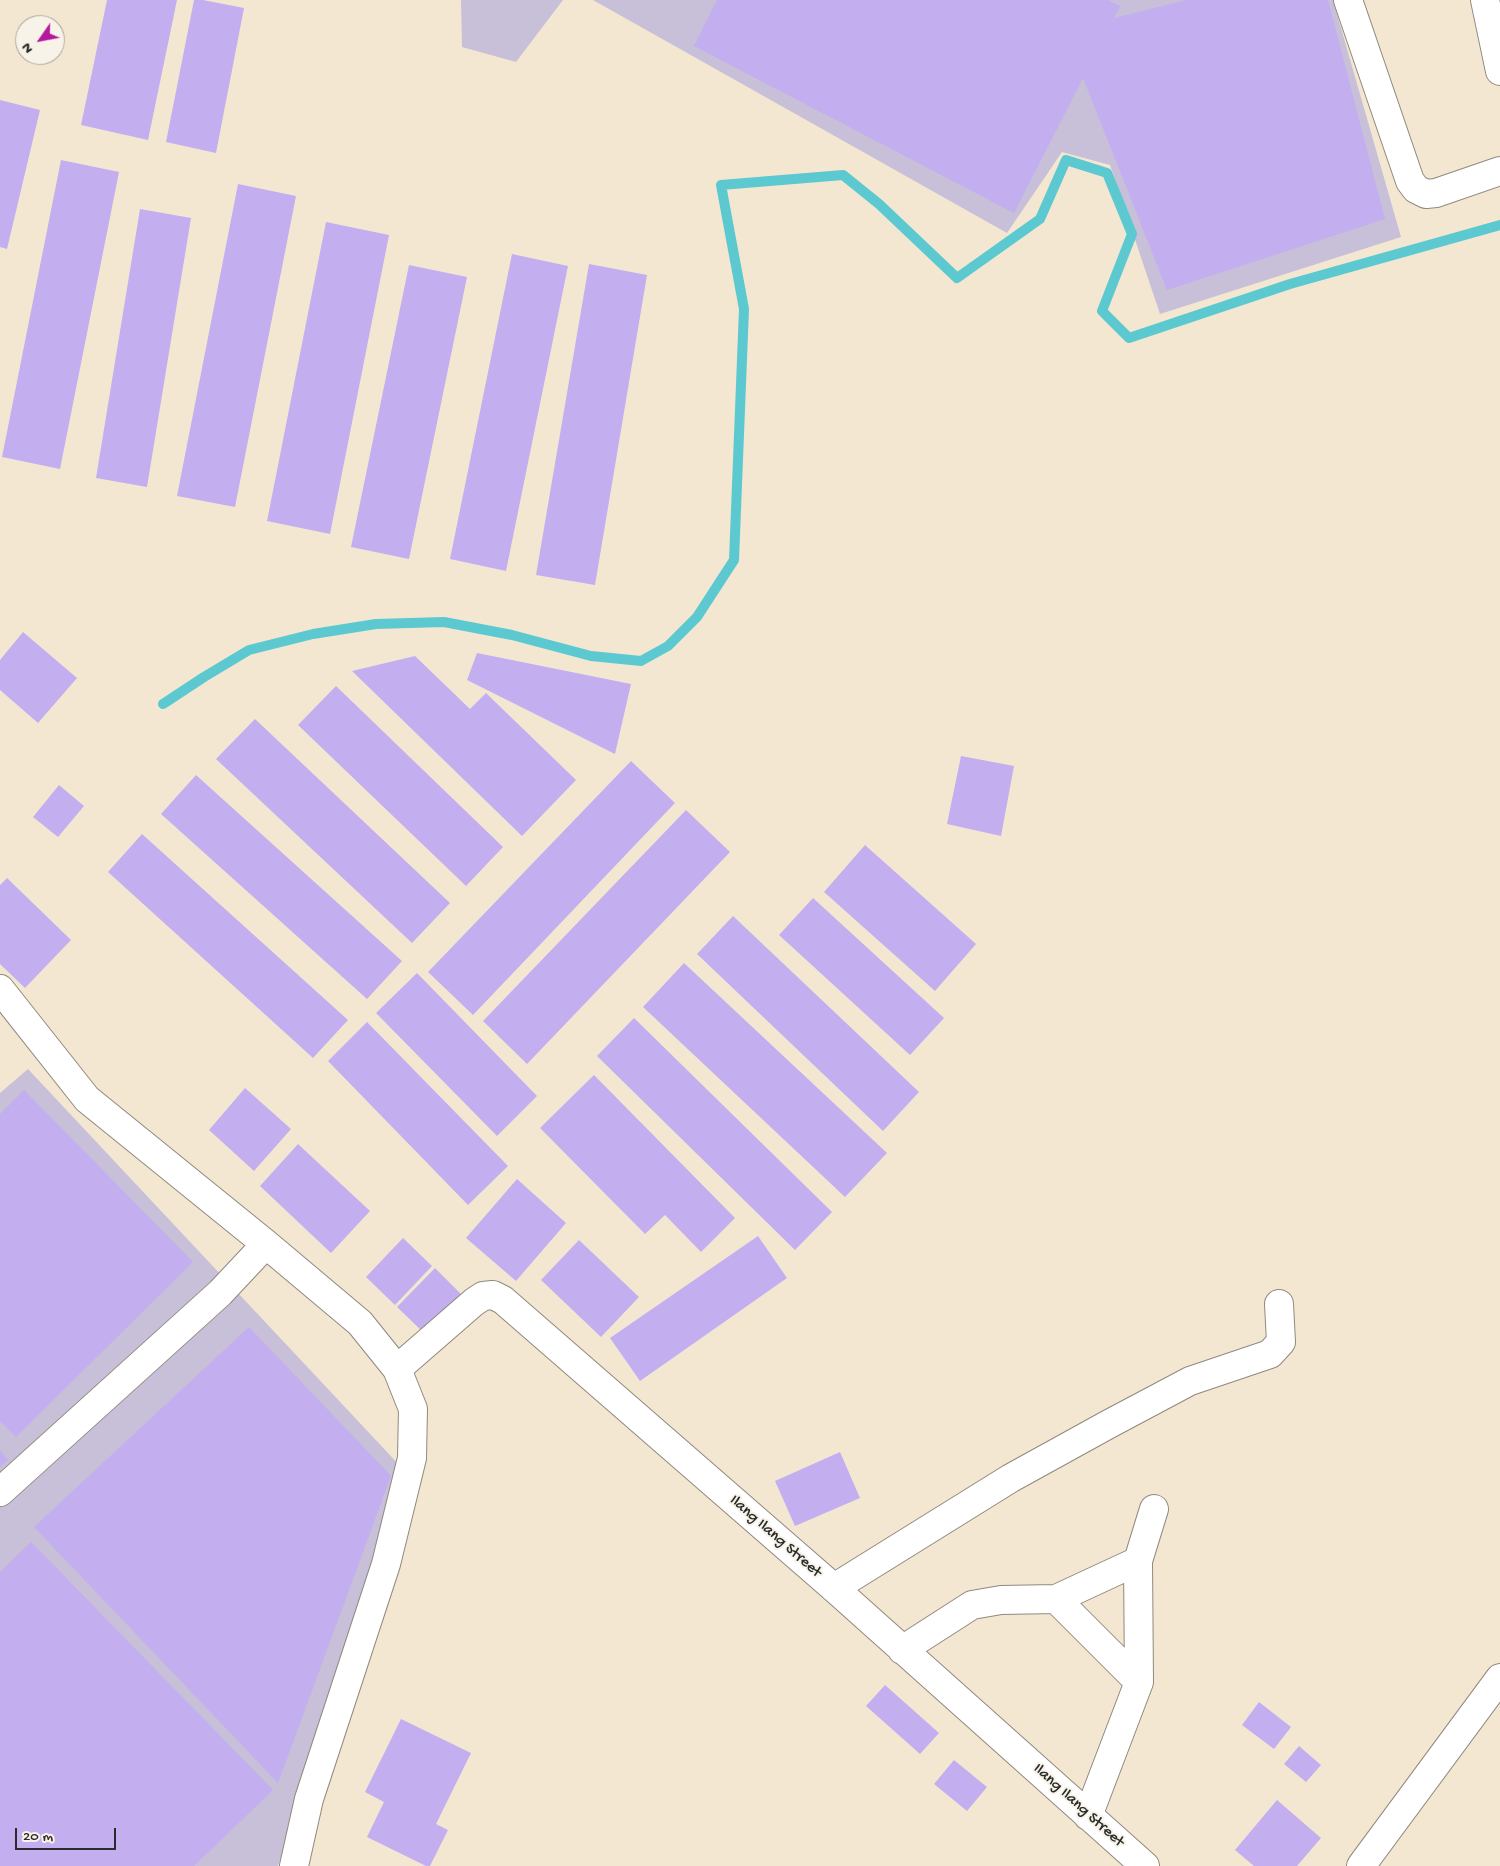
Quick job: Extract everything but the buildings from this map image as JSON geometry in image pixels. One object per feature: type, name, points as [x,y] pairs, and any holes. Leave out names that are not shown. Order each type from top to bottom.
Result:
[{"type":"street","points":[[1348,0],[1410,181],[1416,189],[1426,194],[1436,193],[1500,171]]},
{"type":"street","points":[[1484,0],[1500,71]]},
{"type":"street","points":[[0,989],[87,1099],[360,1323],[397,1369],[413,1409],[412,1458],[386,1564],[309,1798],[294,1866]]},
{"type":"street","points":[[0,1492],[220,1294],[266,1244]]},
{"type":"street","name":"Ilang Ilang Street","points":[[397,1369],[483,1296],[494,1295],[503,1300],[834,1588],[1145,1866]]},
{"type":"street","points":[[834,1588],[1011,1478],[1109,1424],[1190,1381],[1270,1354],[1281,1342],[1279,1304]]},
{"type":"street","points":[[1088,1816],[1138,1682],[1138,1561],[1154,1509]]},
{"type":"street","points":[[902,1650],[972,1605],[1001,1600],[1056,1599],[1138,1561]]},
{"type":"street","points":[[1056,1599],[1138,1682]]},
{"type":"street","points":[[1361,1866],[1500,1678]]},
{"type":"shaded area","points":[[461,0],[563,0],[516,62],[462,47]]},
{"type":"shaded area","points":[[593,0],[1333,0],[1401,237],[1160,314],[1110,165],[1062,152],[1007,233]]},
{"type":"shaded area","points":[[28,1069],[403,1469],[278,1866],[0,1866],[0,1093]]},
{"type":"waterway","points":[[163,704],[249,650],[313,634],[376,624],[444,622],[512,635],[591,656],[641,661],[668,646],[697,617],[734,560],[744,309],[721,185],[843,175],[879,204],[957,278],[1040,219],[1066,160],[1107,173],[1132,234],[1102,311],[1129,338],[1290,284],[1500,225]]}]
